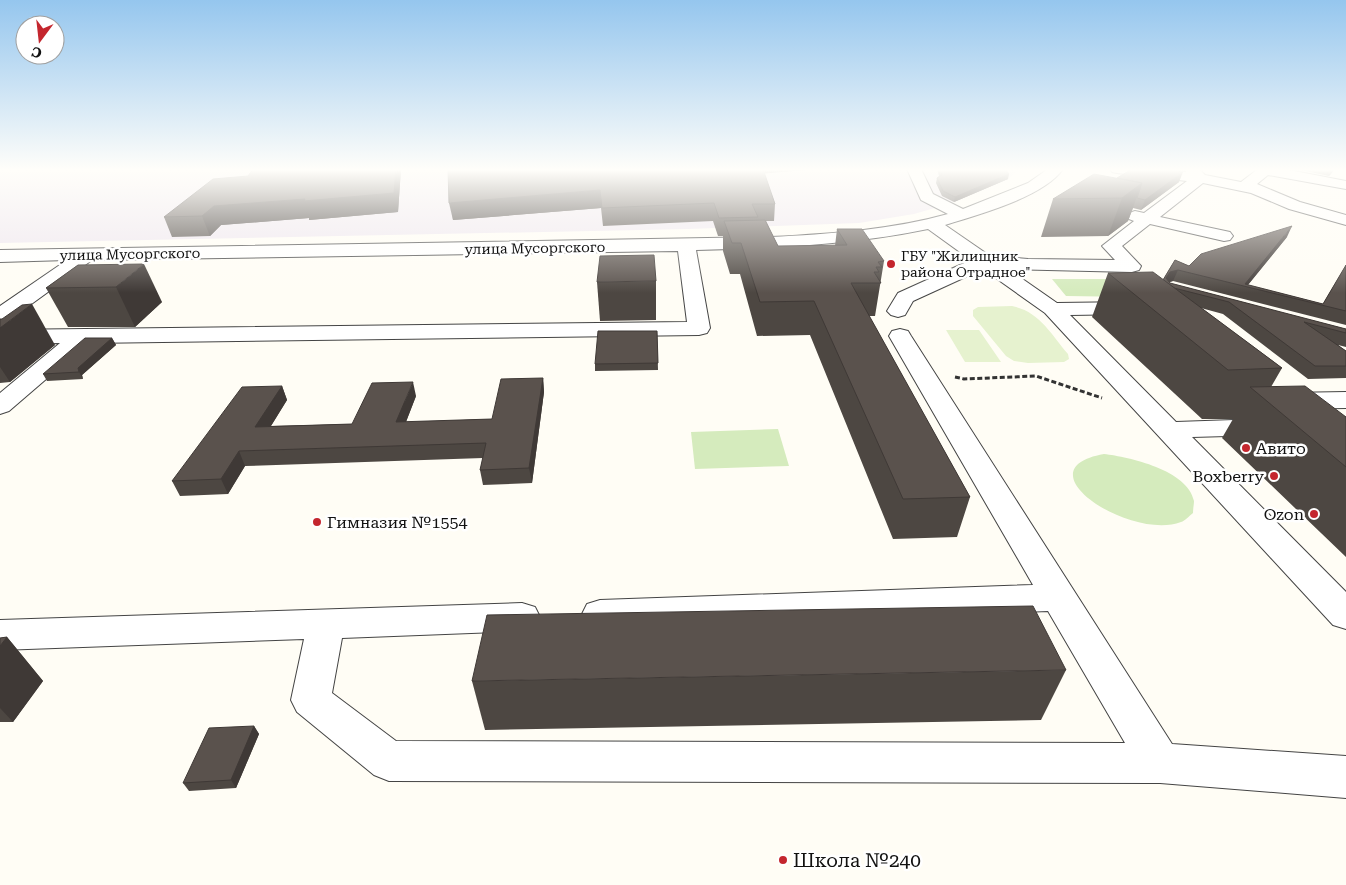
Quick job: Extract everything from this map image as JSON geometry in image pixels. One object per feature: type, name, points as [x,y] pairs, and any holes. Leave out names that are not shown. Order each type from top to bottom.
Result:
[{"type":"street","points":[[953,210],[960,214]]},
{"type":"street","name":"улица Мусоргского","points":[[0,256],[779,242],[834,238],[930,222],[977,210]]},
{"type":"street","points":[[1157,210],[1111,246],[1132,266],[1028,265],[984,261],[905,297],[899,324],[919,367],[1160,763]]},
{"type":"street","points":[[1311,210],[1329,217],[1346,220]]},
{"type":"street","points":[[1119,212],[1224,236]]},
{"type":"street","points":[[930,222],[1052,309],[1346,615]]},
{"type":"street","points":[[0,337],[699,328],[686,245]]},
{"type":"street","points":[[0,316],[89,254]]},
{"type":"street","points":[[1052,309],[1155,308]]},
{"type":"street","points":[[0,406],[82,336]]},
{"type":"street","points":[[1168,430],[1295,423],[1273,398],[1346,400]]},
{"type":"street","points":[[0,635],[1059,597]]},
{"type":"street","points":[[326,624],[311,700],[389,761],[1160,763],[1346,777]]},
{"type":"path","points":[[919,367],[964,379],[1036,376],[1103,398],[1138,400]]},
{"type":"shaded area","points":[[0,210],[927,210],[859,223],[688,229],[0,243]]},
{"type":"green space","points":[[1052,279],[1115,279],[1134,297],[1066,296]]},
{"type":"green space","points":[[1012,306],[1030,313],[1044,324],[1068,354],[1069,359],[1064,362],[1028,363],[1014,361],[1006,356],[973,316],[973,310],[978,307]]},
{"type":"green space","points":[[946,330],[979,330],[1001,362],[965,362]]},
{"type":"green space","points":[[778,429],[789,466],[695,469],[691,432]]},
{"type":"green space","points":[[1104,454],[1142,462],[1169,473],[1181,481],[1189,490],[1194,501],[1193,513],[1181,522],[1160,525],[1136,522],[1112,513],[1092,501],[1078,487],[1073,474],[1081,462]]},
{"type":"building","points":[[173,210],[209,210],[202,216],[164,217]]},
{"type":"building","points":[[716,210],[755,210],[758,217],[719,218]]},
{"type":"building","points":[[765,220],[778,246],[847,245],[837,229],[862,229],[884,261],[878,262],[882,267],[876,267],[879,272],[874,272],[881,283],[851,283],[970,497],[903,499],[814,301],[760,302],[741,243],[732,243],[724,221]]},
{"type":"building","points":[[1292,226],[1245,284],[1323,304],[1346,265],[1346,311],[1178,270],[1170,272],[1166,278],[1170,283],[1346,329],[1346,333],[1304,322],[1346,351],[1346,366],[1315,366],[1229,302],[1174,288],[1163,280],[1175,260],[1189,266],[1201,254]]},
{"type":"building","points":[[654,255],[656,281],[597,282],[600,256]]},
{"type":"building","points":[[144,264],[116,287],[46,288],[78,265]]},
{"type":"building","points":[[1153,272],[1282,368],[1228,370],[1108,273]]},
{"type":"building","points":[[32,304],[0,328],[0,319],[22,305]]},
{"type":"building","points":[[598,331],[657,331],[658,363],[595,364]]},
{"type":"building","points":[[85,338],[112,338],[78,368],[79,372],[43,374]]},
{"type":"building","points":[[543,378],[529,468],[480,470],[486,443],[239,451],[221,479],[172,481],[242,387],[282,386],[255,427],[352,424],[372,383],[413,382],[396,422],[492,419],[501,379]]},
{"type":"building","points":[[1305,386],[1346,417],[1346,467],[1250,387]]},
{"type":"building","points":[[1033,606],[1066,670],[472,681],[487,615]]},
{"type":"building","points":[[7,637],[0,646],[0,638]]},
{"type":"building","points":[[254,726],[231,780],[183,783],[209,728]]},
{"type":"place","name":"ГБУ \"Жилищник района Отрадное\"","points":[[891,264]]},
{"type":"place","name":"Авито","points":[[1246,448]]},
{"type":"place","name":"Boxberry","points":[[1274,476]]},
{"type":"place","name":"Ozon","points":[[1314,514]]},
{"type":"place","name":"Гимназия №1554","points":[[317,522]]},
{"type":"place","name":"Школа №240","points":[[783,860]]}]
